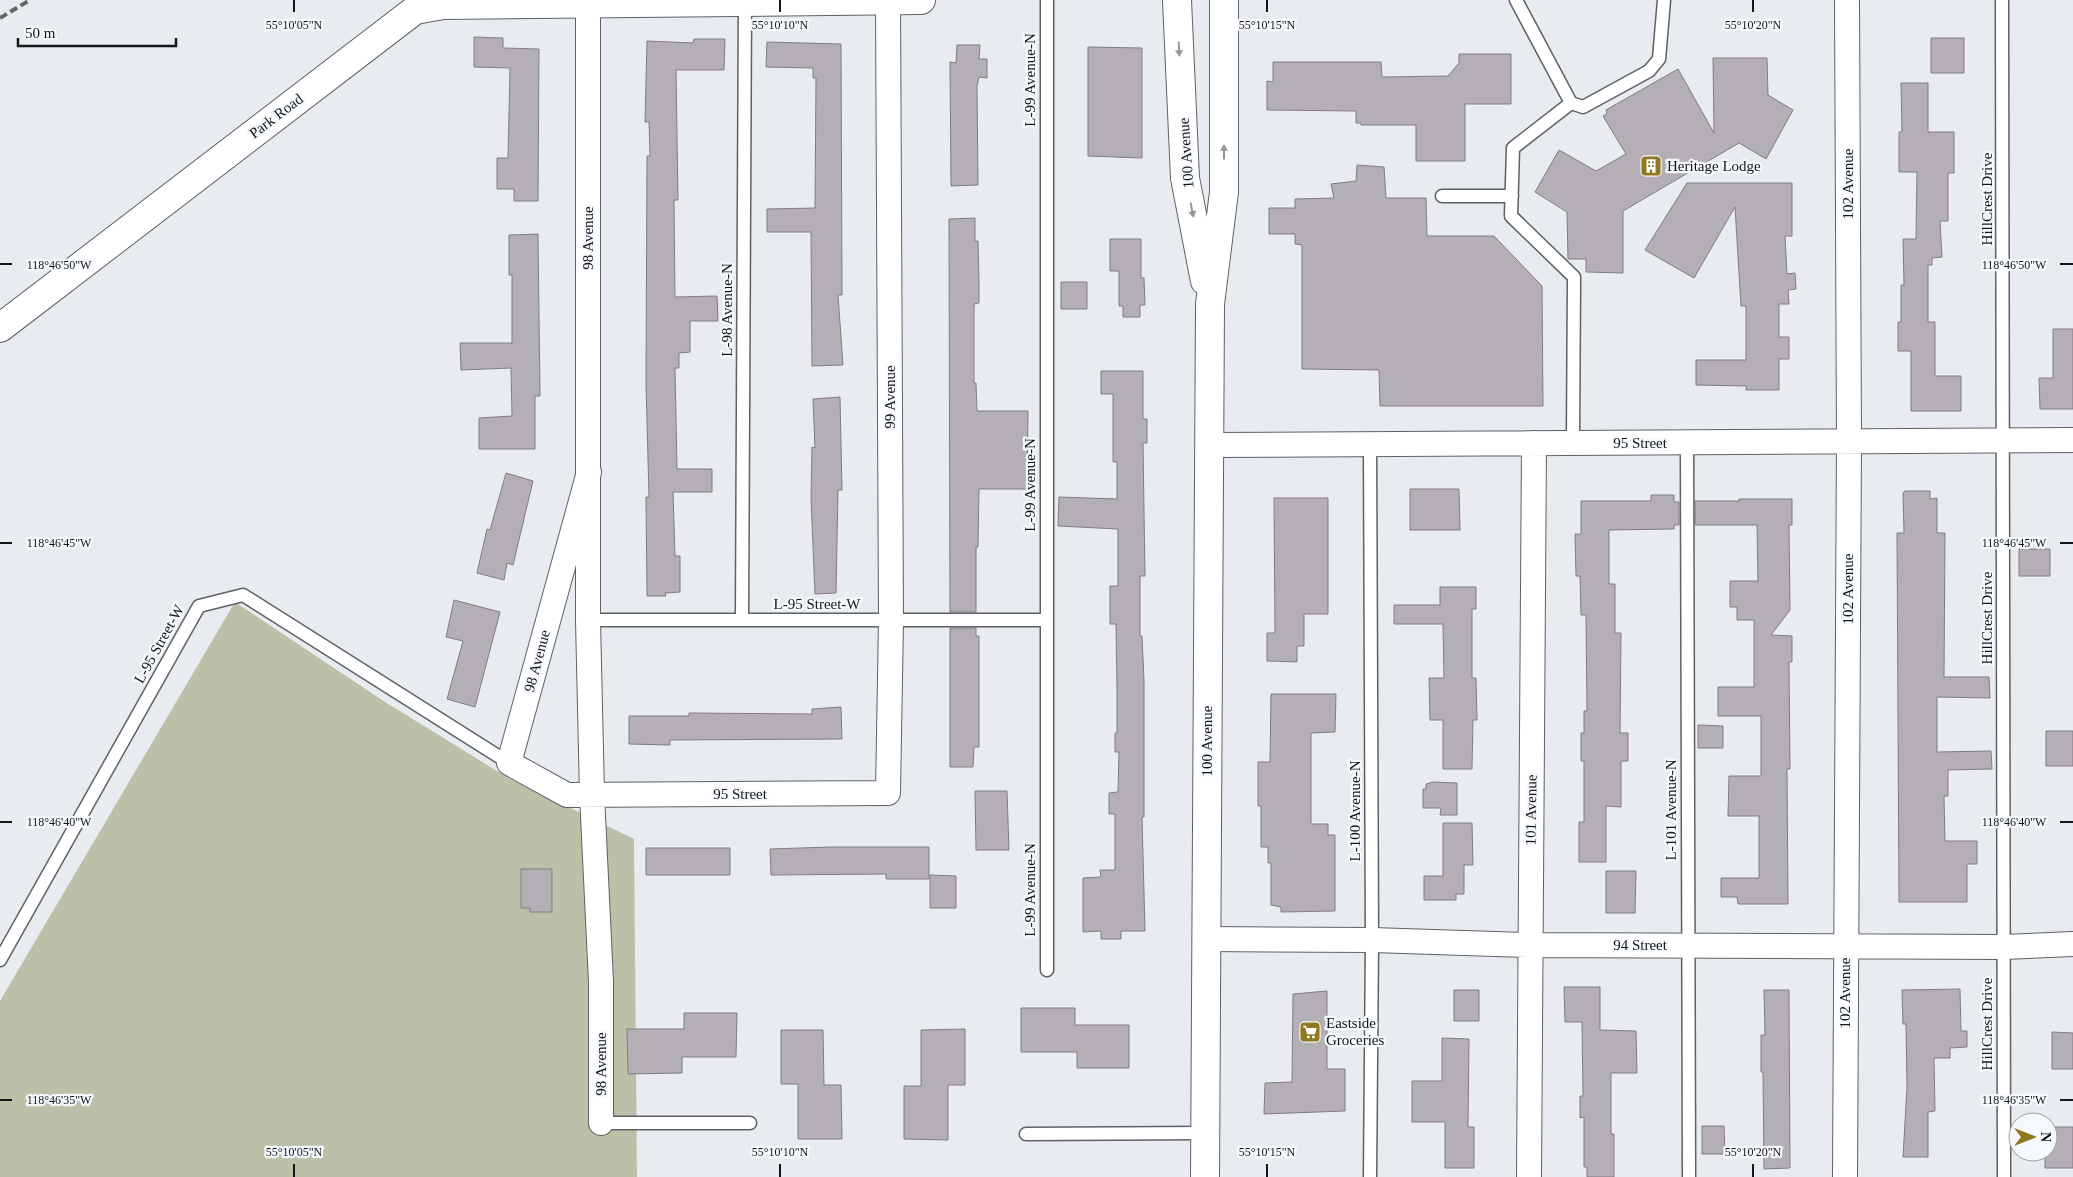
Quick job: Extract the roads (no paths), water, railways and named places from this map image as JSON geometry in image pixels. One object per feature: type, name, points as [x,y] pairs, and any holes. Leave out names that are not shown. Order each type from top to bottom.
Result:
[{"type":"main road","name":"Park Road","points":[[0,328],[415,10],[443,5],[745,0],[921,0]]},
{"type":"main road","name":"100 Avenue","points":[[1177,0],[1185,178],[1210,304]]},
{"type":"main road","name":"100 Avenue","points":[[1205,1177],[1210,304],[1224,192],[1224,0]]},
{"type":"street","name":"99 Avenue","points":[[888,0],[891,620],[888,793]]},
{"type":"street","name":"102 Avenue","points":[[1845,1177],[1849,441],[1847,0]]},
{"type":"street","name":"98 Avenue","points":[[588,3],[588,620],[592,795],[601,982],[601,1123]]},
{"type":"street","name":"95 Street","points":[[1208,445],[2073,440]]},
{"type":"street","name":"101 Avenue","points":[[1529,1177],[1534,443]]},
{"type":"street","name":"98 Avenue","points":[[509,763],[589,472]]},
{"type":"street","points":[[509,763],[567,795],[592,795]]},
{"type":"street","name":"95 Street","points":[[592,795],[888,793]]},
{"type":"street","name":"94 Street","points":[[1207,939],[1372,940],[1530,945],[2003,947],[2073,944]]},
{"type":"lane","name":"L-98 Avenue-N","points":[[742,620],[745,0]]},
{"type":"lane","name":"L-99 Avenue-N","points":[[1047,0],[1047,970]]},
{"type":"lane","points":[[1516,0],[1571,103],[1583,107],[1649,71],[1660,59],[1664,0]]},
{"type":"lane","name":"HillCrest Drive","points":[[2002,0],[2004,1177]]},
{"type":"lane","points":[[1571,103],[1513,148],[1511,216],[1574,277],[1573,442]]},
{"type":"lane","points":[[1442,196],[1512,196]]},
{"type":"lane","name":"L-101 Avenue-N","points":[[1687,443],[1689,1177]]},
{"type":"lane","name":"L-100 Avenue-N","points":[[1370,444],[1372,940],[1370,1177]]},
{"type":"lane","name":"L-95 Street-W","points":[[0,960],[199,606],[243,595],[509,763]]},
{"type":"lane","name":"L-95 Street-W","points":[[588,620],[1047,620]]},
{"type":"lane","points":[[601,1123],[750,1123]]},
{"type":"lane","points":[[1026,1134],[1205,1133]]},
{"type":"railway","points":[[0,18],[30,0]]},
{"type":"place","name":"Heritage Lodge","points":[[1651,166]]},
{"type":"place","name":"Eastside Groceries","points":[[1310,1032]]}]
